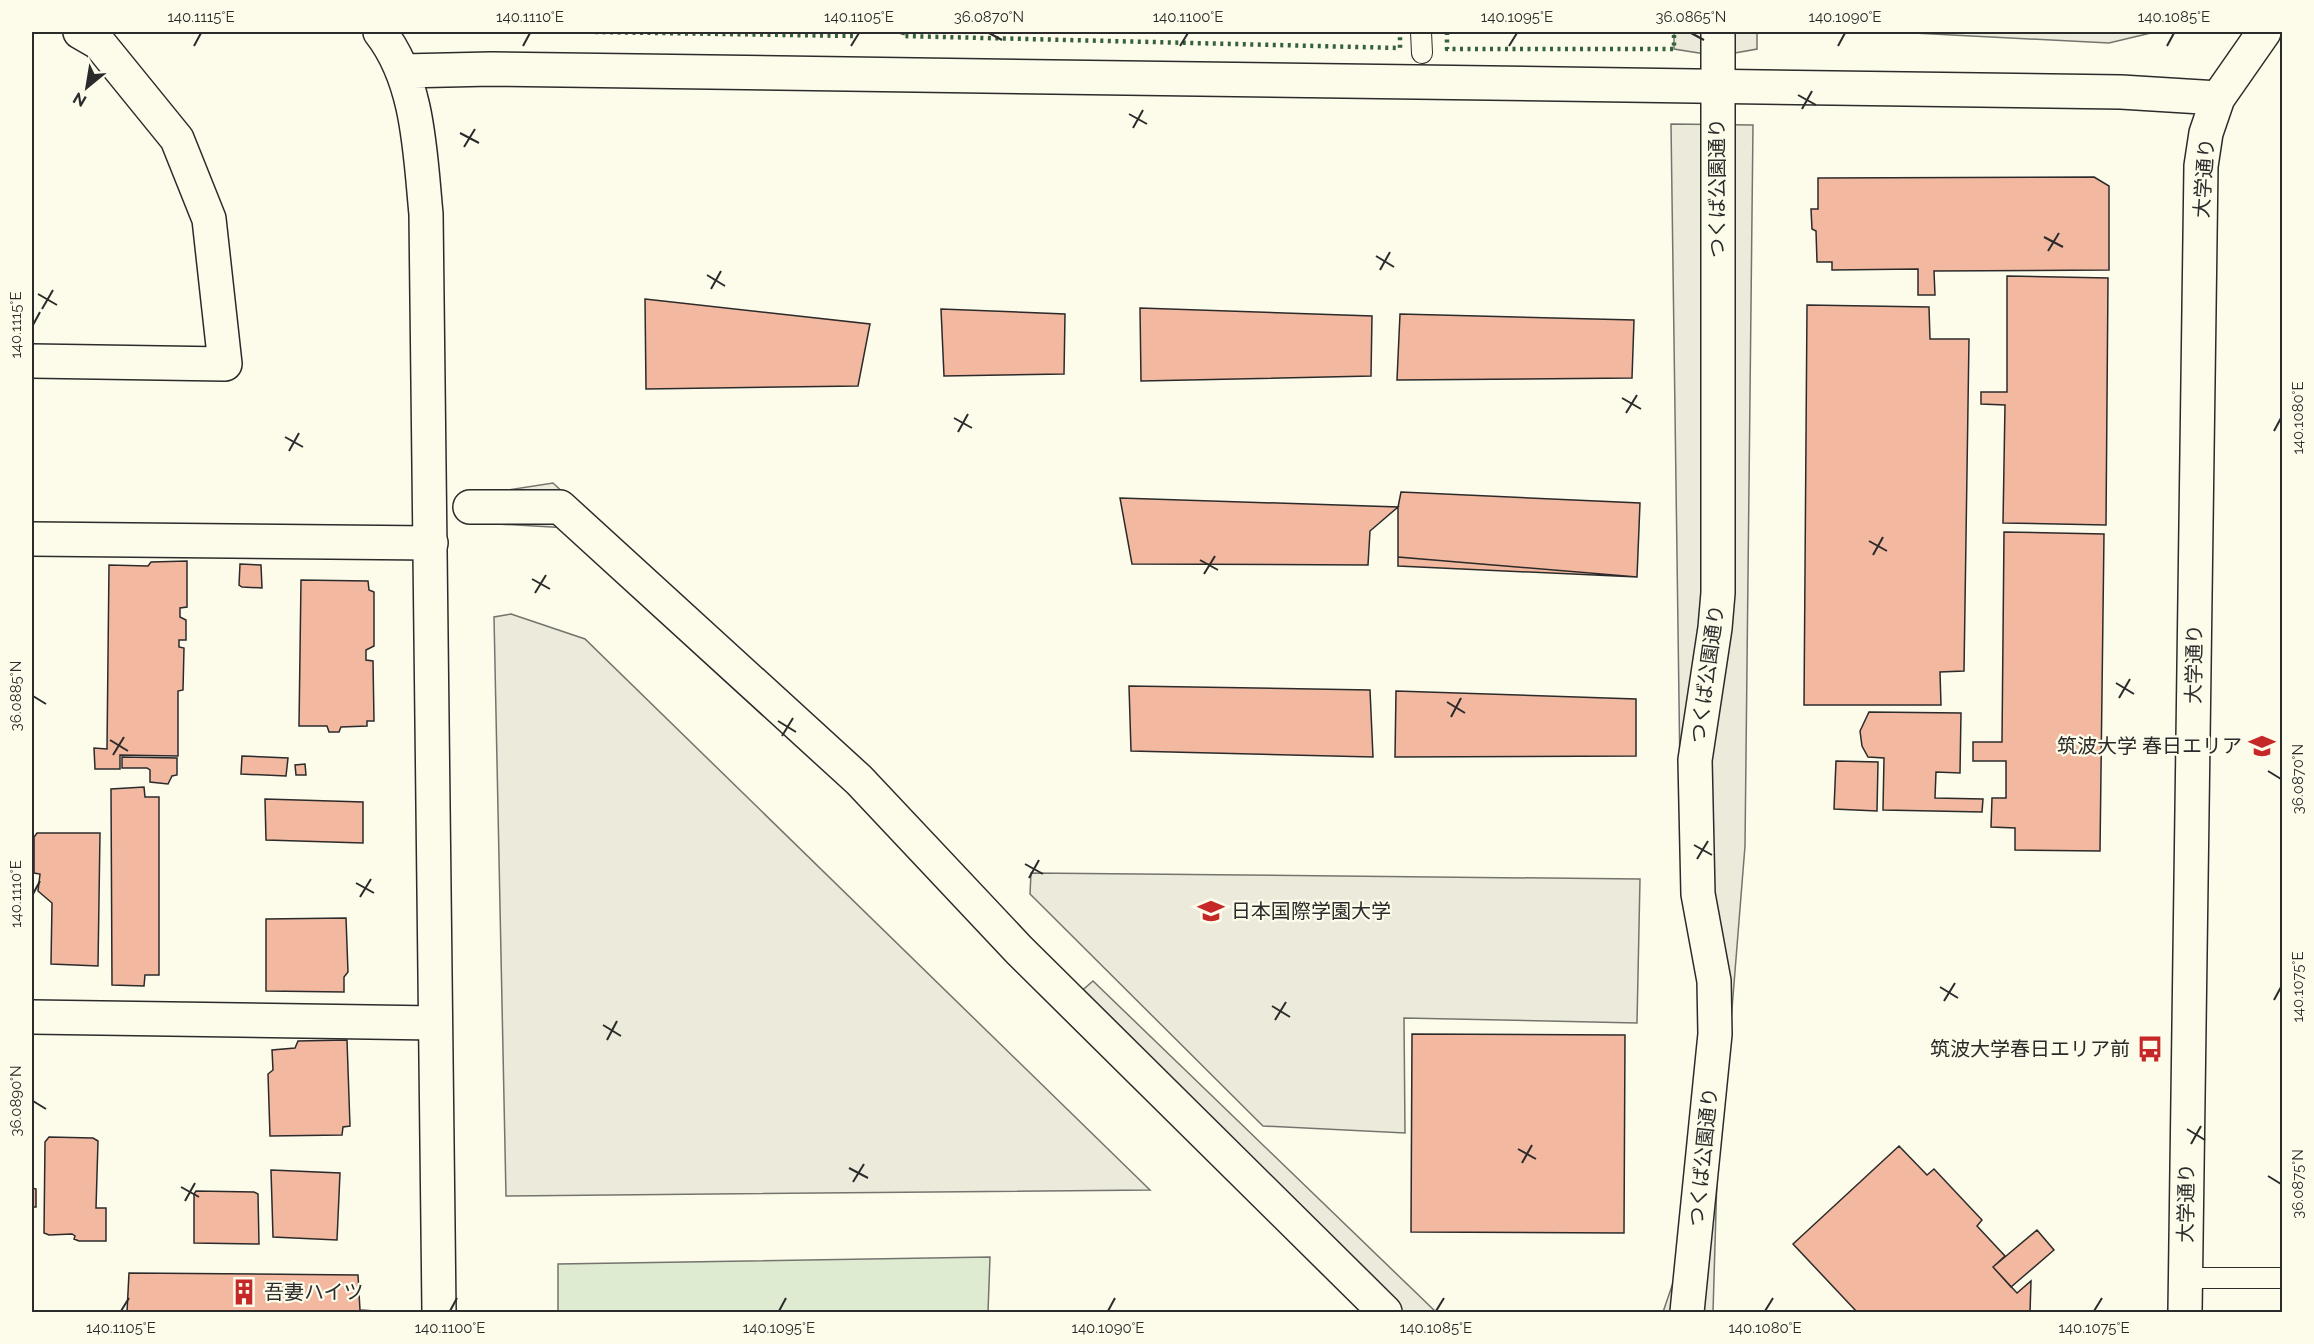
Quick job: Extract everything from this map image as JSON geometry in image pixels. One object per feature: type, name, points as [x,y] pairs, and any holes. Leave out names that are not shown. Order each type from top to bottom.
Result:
[{"type":"street","points":[[32,361],[225,364],[209,219],[177,140],[99,43],[80,32]]},
{"type":"street","points":[[380,32],[403,71],[411,100],[426,214],[439,1312]]},
{"type":"street","name":"つくば公園通り","points":[[1687,1312],[1715,1034],[1714,981],[1698,894],[1695,760],[1715,628],[1718,593],[1718,32]]},
{"type":"street","name":"大学通り","points":[[2185,1312],[2201,166],[2206,133],[2218,98],[2264,32]]},
{"type":"street","points":[[403,71],[491,69],[2121,92],[2218,98]]},
{"type":"street","points":[[470,507],[560,507],[859,780],[1019,950],[1385,1312]]},
{"type":"street","points":[[32,539],[431,543]]},
{"type":"street","points":[[32,1017],[435,1023]]},
{"type":"lane","points":[[1421,32],[1422,53]]},
{"type":"lane","points":[[2185,1278],[2283,1278]]},
{"type":"green space","points":[[990,1257],[988,1312],[558,1312],[558,1264]]},
{"type":"shaded area","points":[[1674,32],[1757,32],[1757,49],[1718,56],[1674,49]]},
{"type":"shaded area","points":[[1894,32],[2155,32],[2109,43]]},
{"type":"shaded area","points":[[1671,124],[1753,125],[1745,846],[1726,1084],[1718,1144],[1713,1312],[1663,1312],[1686,1245],[1699,1083],[1698,965],[1680,772]]},
{"type":"shaded area","points":[[553,483],[847,758],[1078,994],[1093,981],[1436,1312],[1363,1312],[905,845],[569,528],[479,523],[496,492]]},
{"type":"shaded area","points":[[511,614],[585,639],[1150,1190],[506,1196],[494,617]]},
{"type":"shaded area","points":[[1031,873],[1640,879],[1637,1023],[1404,1018],[1405,1133],[1263,1126],[1030,894]]},
{"type":"building","points":[[2094,177],[2109,186],[2109,270],[1934,271],[1935,295],[1918,295],[1918,269],[1832,270],[1832,262],[1817,262],[1816,231],[1812,229],[1811,209],[1818,209],[1818,178]]},
{"type":"building","points":[[2007,276],[2108,278],[2106,525],[2003,523],[2005,405],[1981,404],[1981,392],[2007,392]]},
{"type":"building","points":[[645,299],[870,324],[858,386],[646,389]]},
{"type":"building","points":[[1807,305],[1929,307],[1930,339],[1969,339],[1964,671],[1940,672],[1941,705],[1804,705]]},
{"type":"building","points":[[1140,308],[1372,316],[1371,376],[1141,381]]},
{"type":"building","points":[[941,309],[1065,314],[1064,374],[944,376]]},
{"type":"building","points":[[1400,314],[1634,320],[1632,378],[1397,380]]},
{"type":"building","points":[[1401,492],[1640,503],[1637,577],[1398,557],[1398,507]]},
{"type":"building","points":[[1401,492],[1640,503],[1637,577],[1398,566],[1398,507]]},
{"type":"building","points":[[1120,498],[1398,507],[1370,531],[1368,565],[1132,564]]},
{"type":"building","points":[[2004,532],[2104,534],[2100,851],[2015,850],[2015,828],[1991,827],[1992,798],[2006,798],[2006,761],[1973,761],[1973,742],[2002,742]]},
{"type":"building","points":[[187,561],[187,607],[180,608],[180,617],[186,620],[186,640],[179,640],[179,647],[184,648],[183,690],[178,691],[178,756],[120,755],[120,769],[95,769],[94,748],[107,749],[109,565],[148,566],[151,562]]},
{"type":"building","points":[[240,564],[261,565],[262,588],[239,585]]},
{"type":"building","points":[[301,580],[368,581],[369,590],[374,592],[374,646],[366,650],[366,660],[373,661],[374,721],[367,721],[367,726],[341,727],[339,732],[329,732],[327,726],[299,726]]},
{"type":"building","points":[[1129,686],[1370,690],[1373,757],[1131,751]]},
{"type":"building","points":[[1396,691],[1636,699],[1636,756],[1395,757]]},
{"type":"building","points":[[1869,712],[1961,713],[1960,773],[1936,772],[1935,798],[1983,799],[1982,812],[1883,810],[1884,758],[1868,757],[1862,746],[1860,731]]},
{"type":"building","points":[[242,756],[288,758],[286,776],[241,774]]},
{"type":"building","points":[[122,757],[177,758],[177,775],[172,776],[168,784],[150,782],[150,770],[122,768]]},
{"type":"building","points":[[1836,761],[1878,762],[1877,811],[1834,809]]},
{"type":"building","points":[[305,764],[306,775],[296,775],[295,765]]},
{"type":"building","points":[[144,787],[145,797],[159,797],[159,975],[145,975],[144,986],[112,985],[111,789]]},
{"type":"building","points":[[265,799],[363,802],[363,843],[266,840]]},
{"type":"building","points":[[37,833],[100,833],[98,966],[51,964],[52,903],[38,891],[40,874],[34,873],[34,837]]},
{"type":"building","points":[[346,918],[348,972],[344,977],[344,992],[266,991],[266,919]]},
{"type":"building","points":[[1412,1034],[1625,1035],[1624,1233],[1411,1232]]},
{"type":"building","points":[[347,1040],[350,1126],[343,1127],[342,1135],[270,1136],[268,1074],[273,1070],[272,1050],[295,1048],[298,1041]]},
{"type":"building","points":[[33,1095],[33,1152],[32,1152]]},
{"type":"building","points":[[49,1137],[93,1138],[98,1141],[96,1208],[106,1208],[106,1241],[79,1241],[74,1239],[75,1236],[72,1234],[49,1235],[44,1233],[45,1142]]},
{"type":"building","points":[[1899,1146],[1927,1175],[1934,1169],[1982,1220],[1977,1226],[2005,1256],[1993,1267],[2017,1293],[2031,1281],[2030,1312],[1857,1312],[1793,1244]]},
{"type":"building","points":[[271,1170],[340,1173],[337,1240],[273,1237]]},
{"type":"building","points":[[32,1188],[36,1189],[36,1207],[33,1207],[32,1234]]},
{"type":"building","points":[[196,1191],[254,1192],[258,1194],[259,1244],[194,1243],[194,1194]]},
{"type":"building","points":[[2037,1230],[2054,1250],[2011,1287],[1993,1267]]},
{"type":"building","name":"吾妻ハイツ","points":[[129,1273],[358,1275],[360,1310],[375,1312],[127,1312]]},
{"type":"hedge","points":[[595,32],[854,36],[853,32]]},
{"type":"hedge","points":[[903,32],[902,36],[1400,48],[1400,32]]},
{"type":"hedge","points":[[1447,32],[1447,49],[1674,49],[1674,32]]},
{"type":"place","name":"筑波大学 春日エリア","points":[[2262,746]]},
{"type":"place","name":"日本国際学園大学","points":[[1211,911]]},
{"type":"place","name":"筑波大学春日エリア前","points":[[2150,1049]]},
{"type":"place","name":"吾妻ハイツ","points":[[244,1292]]}]
